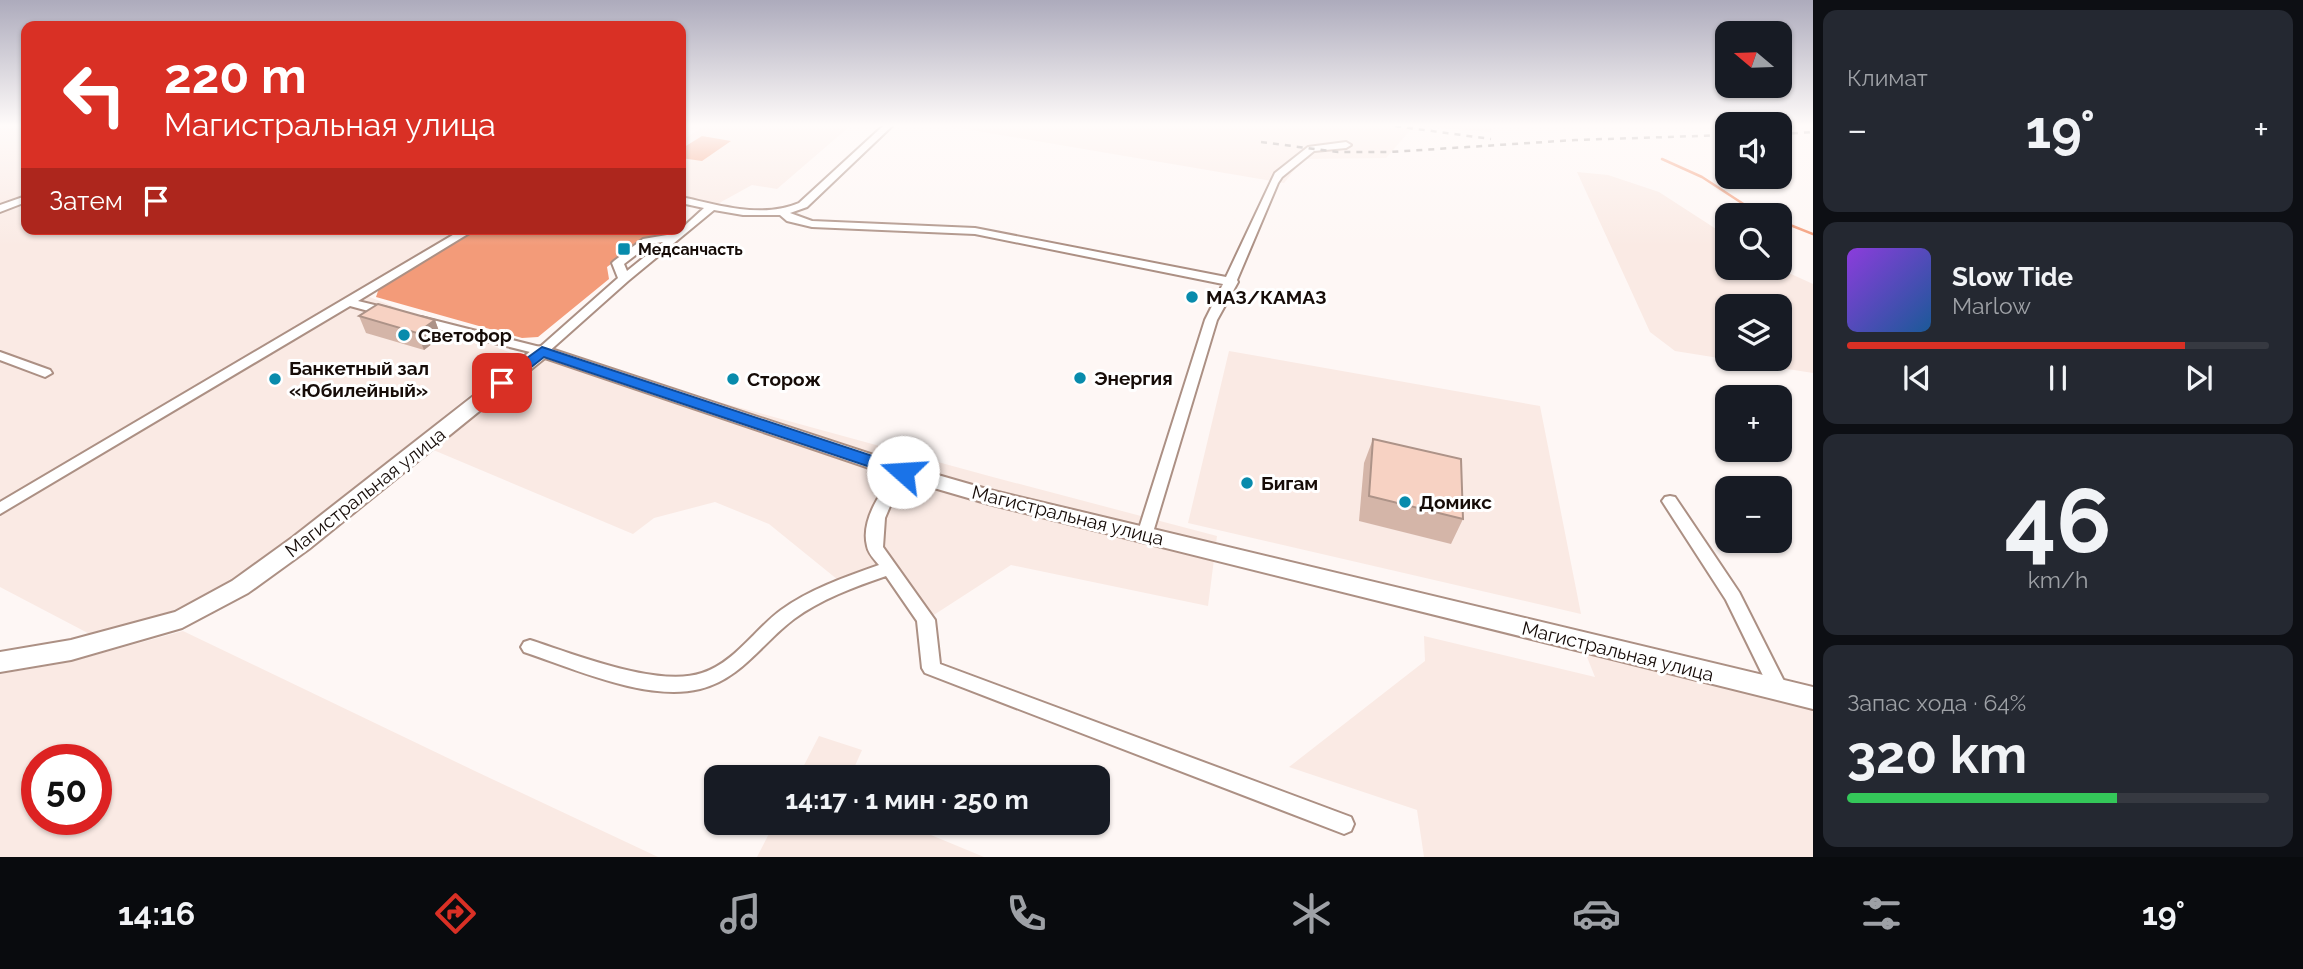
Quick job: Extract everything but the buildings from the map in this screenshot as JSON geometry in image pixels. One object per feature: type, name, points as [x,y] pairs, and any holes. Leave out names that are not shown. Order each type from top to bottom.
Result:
[{"type":"main road","name":"Магистральная улица","points":[[0,662],[71,650],[182,619],[240,587],[301,543],[542,351],[903,472],[1145,535],[1813,698]]},
{"type":"street","points":[[783,214],[803,205],[845,166]]},
{"type":"street","points":[[1145,535],[1212,320],[1226,288],[1232,282],[1278,175],[1289,166]]},
{"type":"street","points":[[0,209],[21,201]]},
{"type":"street","points":[[686,201],[712,207],[783,214],[791,219],[812,223],[975,231],[1232,282]]},
{"type":"street","points":[[686,229],[712,207]]},
{"type":"street","points":[[0,509],[461,235]]},
{"type":"street","points":[[348,302],[542,351],[624,279],[618,263],[647,241],[678,235]]},
{"type":"street","points":[[0,356],[45,373]]},
{"type":"street","points":[[903,472],[888,492],[872,534],[875,548],[926,620],[931,668],[1344,824]]},
{"type":"street","points":[[1670,501],[1733,597],[1779,690]]},
{"type":"street","points":[[530,647],[606,670],[661,682],[688,684],[705,680],[736,663],[788,614],[847,583],[889,568]]},
{"type":"shaded area","points":[[0,166],[21,166],[21,235],[453,235],[362,294],[519,356],[287,542],[240,577],[103,641],[0,587]]},
{"type":"shaded area","points":[[686,166],[804,166],[777,189],[752,185],[712,207],[686,201]]},
{"type":"shaded area","points":[[1184,166],[1297,166],[1284,183]]},
{"type":"shaded area","points":[[1577,172],[1608,175],[1659,192],[1715,228],[1715,280],[1792,280],[1792,274],[1813,284],[1813,373],[1792,370],[1792,294],[1715,294],[1715,357],[1675,351],[1650,332]]},
{"type":"shaded area","points":[[468,235],[664,235],[645,239],[607,267],[609,279],[538,337],[522,338],[376,297],[379,288]]},
{"type":"shaded area","points":[[1229,351],[1540,406],[1581,614],[1188,523]]},
{"type":"shaded area","points":[[551,356],[1217,536],[1208,606],[1011,565],[926,620],[889,568],[843,584],[769,524],[715,502],[654,518],[633,534],[431,449]]},
{"type":"shaded area","points":[[183,631],[658,857],[0,857],[0,674],[69,662]]},
{"type":"shaded area","points":[[1424,636],[1595,677],[1581,642],[1813,706],[1813,857],[1424,857],[1417,810],[1289,767],[1425,661]]},
{"type":"shaded area","points":[[819,736],[862,750],[855,765],[804,765]]},
{"type":"shaded area","points":[[768,835],[931,835],[984,857],[757,857]]},
{"type":"waterway","points":[[1678,166],[1702,177],[1742,203]]},
{"type":"waterway","points":[[1792,226],[1813,234]]},
{"type":"place","name":"Медсанчасть","points":[[624,249]]},
{"type":"place","name":"МАЗ/КАМАЗ","points":[[1192,297]]},
{"type":"place","name":"Светофор","points":[[404,335]]},
{"type":"place","name":"Энергия","points":[[1080,378]]},
{"type":"place","name":"Банкетный зал «Юбилейный»","points":[[275,379]]},
{"type":"place","name":"Сторож","points":[[733,379]]},
{"type":"place","name":"Бигам","points":[[1247,483]]},
{"type":"place","name":"Домикс","points":[[1405,502]]},
{"type":"route","points":[[502,383],[542,351],[903,472]]}]
